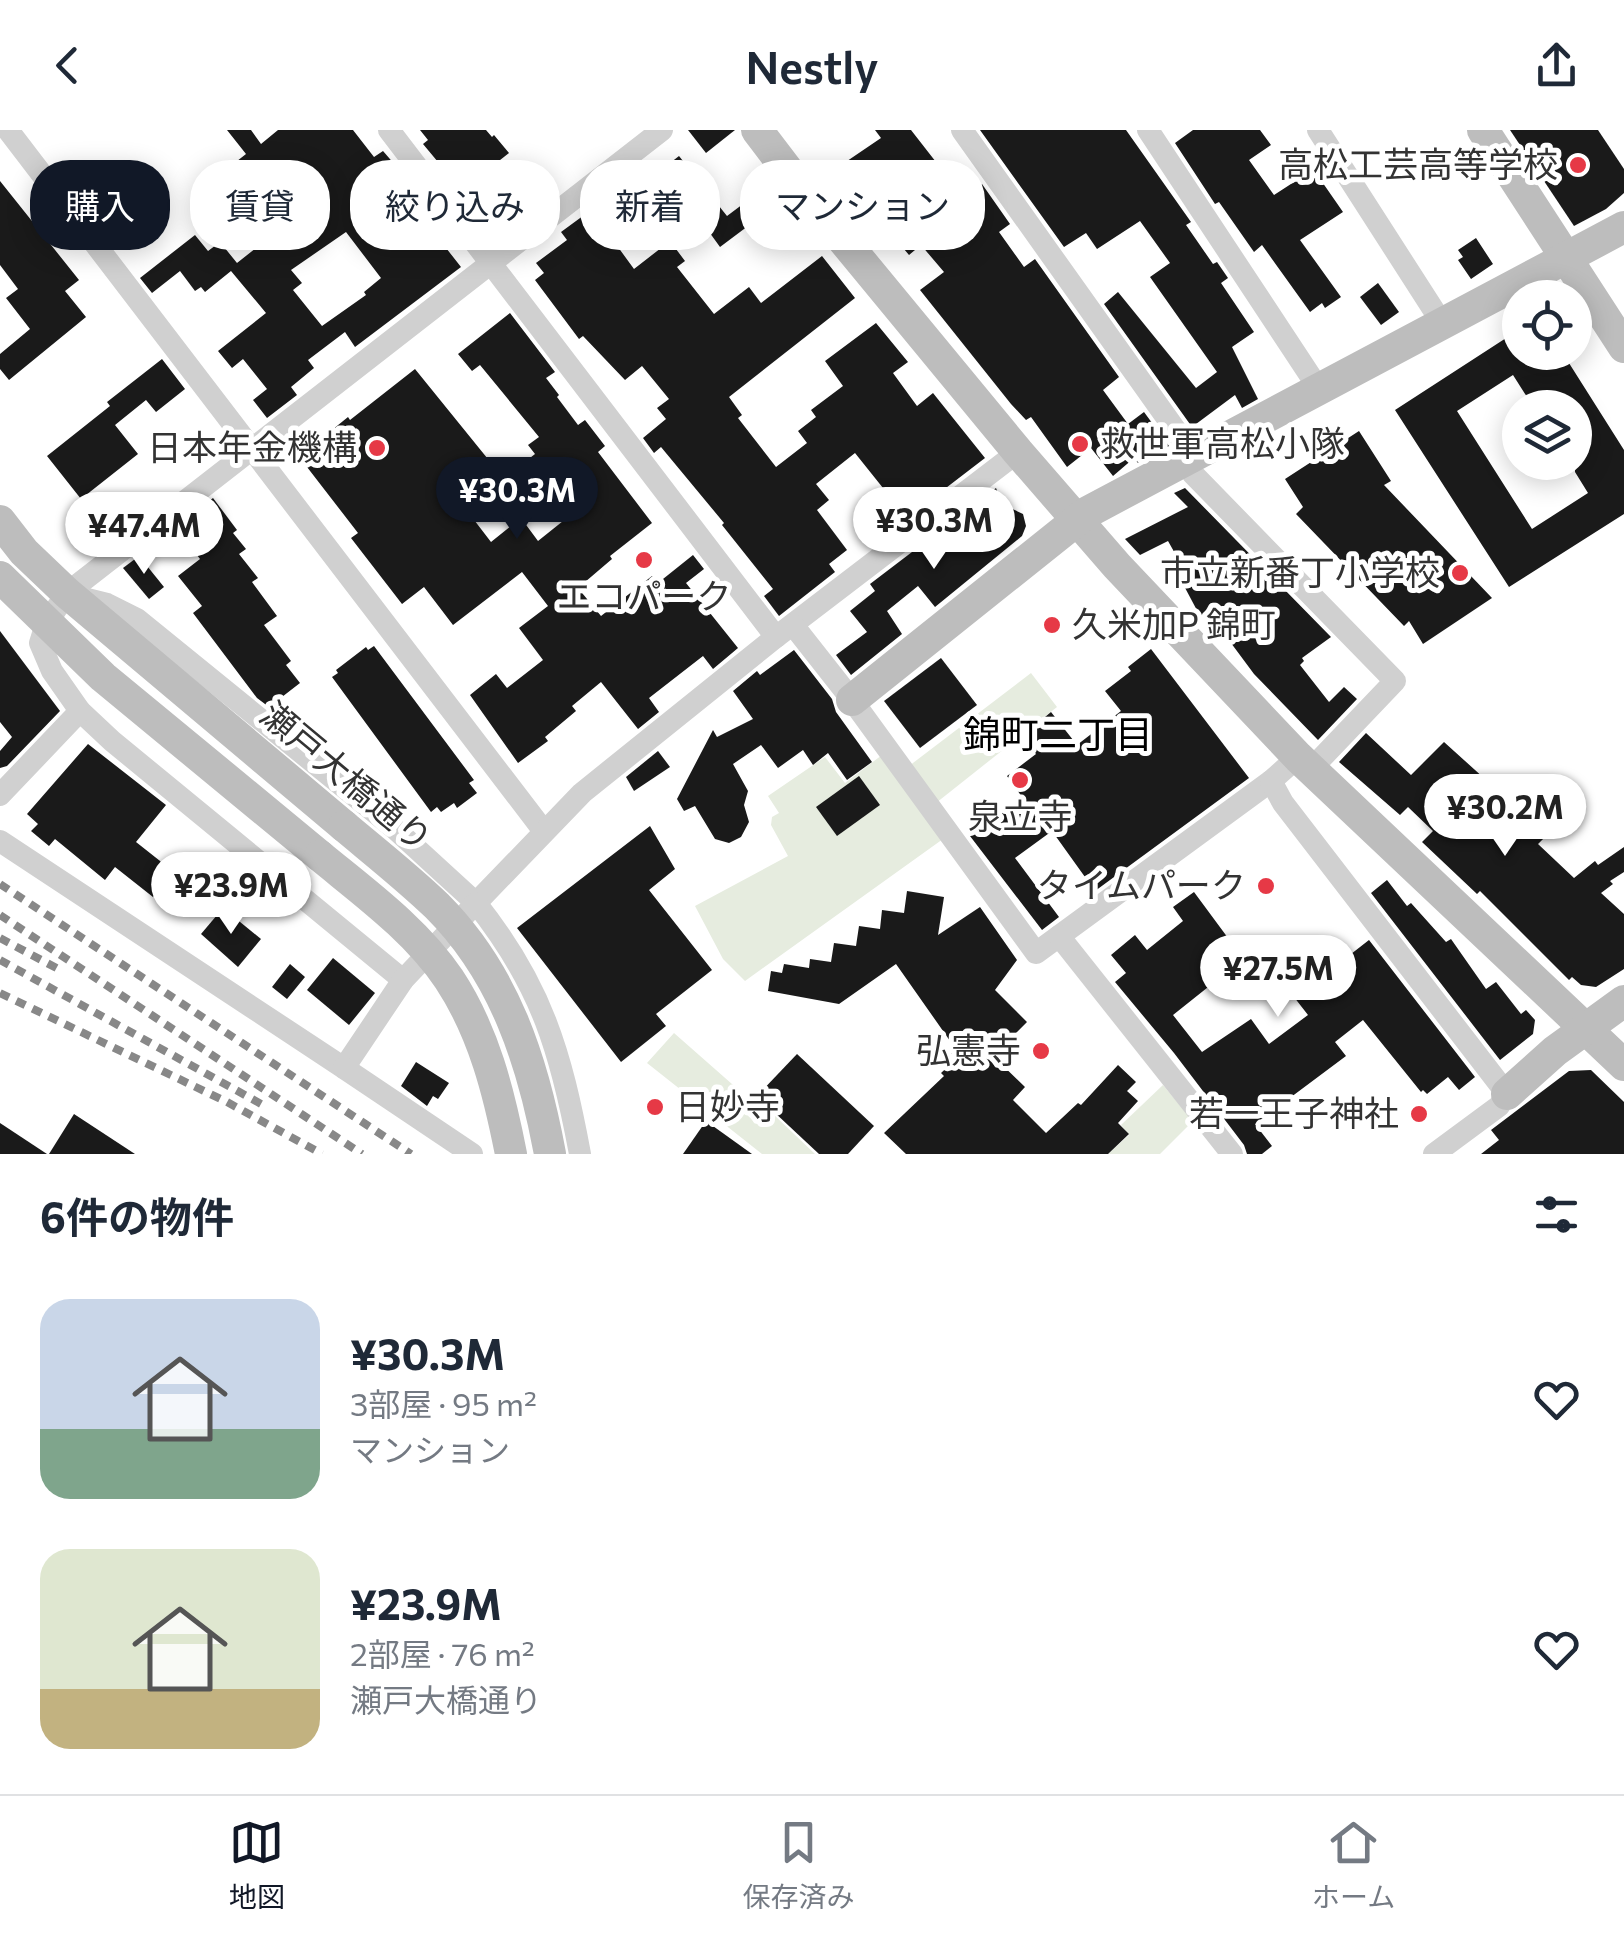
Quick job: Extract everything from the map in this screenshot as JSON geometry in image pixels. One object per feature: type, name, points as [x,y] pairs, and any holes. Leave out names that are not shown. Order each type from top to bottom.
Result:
[{"type":"street","points":[[8,130],[543,830]]},
{"type":"street","points":[[389,130],[488,263],[784,631],[852,700],[1036,953],[1271,781],[1305,763],[1395,681],[1193,474],[1190,458],[962,130]]},
{"type":"street","points":[[403,980],[80,711],[52,671],[40,643],[46,624],[67,593],[662,130]]},
{"type":"street","points":[[757,130],[811,201],[1076,521],[1305,763],[1624,1064]]},
{"type":"street","points":[[1148,130],[1319,388]]},
{"type":"street","points":[[1318,130],[1442,323]]},
{"type":"street","points":[[1483,130],[1624,348]]},
{"type":"street","points":[[852,700],[1076,521],[1624,227]]},
{"type":"street","points":[[344,1068],[403,980],[582,792],[1018,452]]},
{"type":"street","name":"瀬戸大橋通り","points":[[0,521],[24,552],[67,593],[439,908],[480,958],[513,1016],[532,1069],[550,1154]]},
{"type":"street","points":[[0,577],[103,677],[413,937],[448,978],[478,1032],[503,1110],[511,1154]]},
{"type":"street","points":[[67,593],[107,604],[137,619],[394,828],[476,904],[503,937],[544,1010],[560,1057],[580,1154]]},
{"type":"street","points":[[3,784],[80,711]]},
{"type":"street","points":[[1271,781],[1282,803],[1506,1094]]},
{"type":"street","points":[[0,841],[472,1154]]},
{"type":"street","points":[[1059,936],[1232,1154]]},
{"type":"street","points":[[1434,1154],[1624,1001]]},
{"type":"shaded area","points":[[1031,673],[1057,707],[936,803],[909,766]]},
{"type":"shaded area","points":[[882,755],[943,839],[745,981],[723,959],[695,906],[788,856],[771,825],[772,817],[779,813],[768,796],[825,757],[845,783]]},
{"type":"shaded area","points":[[674,1033],[749,1099],[753,1095],[815,1154],[762,1154],[647,1063]]},
{"type":"shaded area","points":[[1163,1085],[1193,1121],[1160,1154],[1108,1154],[1129,1135],[1121,1125]]},
{"type":"building","points":[[227,130],[251,130],[261,144],[278,130],[353,130],[374,157],[383,151],[391,160],[350,160],[350,237],[346,232],[330,243],[330,160],[238,160],[246,154]]},
{"type":"building","points":[[420,130],[486,130],[509,153],[500,160],[436,160],[423,144],[428,140]]},
{"type":"building","points":[[688,130],[735,130],[706,153]]},
{"type":"building","points":[[875,130],[911,130],[934,160],[849,160],[881,138]]},
{"type":"building","points":[[980,130],[1126,130],[1191,222],[1186,225],[1213,264],[1217,262],[1228,278],[1221,283],[1254,332],[1232,347],[1258,399],[1242,408],[1235,395],[1192,427],[1104,304],[1118,292],[1196,388],[1217,372],[1150,277],[1170,263],[1140,221],[1097,249],[1086,233],[1064,247]]},
{"type":"building","points":[[1193,130],[1260,130],[1271,145],[1249,160],[1274,195],[1311,171],[1315,178],[1318,176],[1343,212],[1300,240],[1341,297],[1310,312],[1262,245],[1254,252],[1219,202],[1215,204],[1175,143]]},
{"type":"building","name":"高松工芸高等学校","points":[[1510,130],[1598,130],[1624,169],[1624,193],[1606,209],[1574,226]]},
{"type":"building","points":[[0,181],[30,219],[30,250],[55,250],[79,280],[65,291],[86,317],[9,380],[0,369],[0,354],[30,329],[6,298],[18,289],[0,265]]},
{"type":"building","points":[[985,188],[1010,224],[999,232],[1024,267],[1035,259],[1119,377],[1103,390],[1128,424],[1144,412],[1169,446],[1138,463],[1134,458],[1113,476],[1091,448],[1067,467],[1031,417],[1026,420],[1011,404],[920,290],[944,272],[925,250],[985,250]]},
{"type":"building","points":[[740,206],[740,232],[720,247],[720,207],[727,216]]},
{"type":"building","points":[[580,218],[580,250],[620,250],[634,269],[658,250],[677,250],[685,261],[677,267],[714,314],[749,287],[761,303],[822,256],[855,298],[729,397],[742,415],[738,418],[776,467],[807,443],[798,431],[816,417],[811,410],[843,386],[825,361],[876,323],[908,362],[893,373],[917,406],[933,393],[985,458],[899,524],[875,495],[883,488],[855,453],[816,484],[829,500],[817,510],[847,550],[829,564],[835,572],[779,616],[764,596],[773,589],[724,523],[661,447],[654,453],[643,438],[666,419],[657,408],[669,399],[642,366],[625,380],[583,336],[579,339],[535,280],[544,273],[536,263],[554,250],[560,250],[567,240],[561,232]]},
{"type":"building","points":[[1476,238],[1493,264],[1471,279],[1458,260],[1463,257],[1458,250]]},
{"type":"building","points":[[190,239],[190,250],[226,250],[237,263],[253,250],[320,250],[291,270],[302,283],[293,290],[322,326],[366,295],[364,292],[381,278],[360,250],[448,250],[461,267],[355,347],[345,332],[308,360],[314,368],[291,387],[297,395],[267,418],[253,400],[267,389],[243,359],[232,368],[218,351],[266,313],[231,271],[205,292],[201,287],[195,291],[180,271],[152,293],[140,278]]},
{"type":"building","points":[[1378,283],[1399,312],[1381,325],[1360,297]]},
{"type":"building","points":[[510,313],[555,372],[546,378],[557,397],[578,425],[585,420],[605,446],[598,452],[652,523],[578,588],[601,616],[652,576],[658,583],[693,555],[704,569],[686,583],[738,648],[713,669],[703,656],[649,698],[659,712],[638,729],[601,682],[572,706],[576,711],[545,737],[548,741],[518,763],[470,695],[496,674],[507,688],[543,660],[519,628],[548,606],[522,572],[453,625],[424,587],[402,604],[351,538],[358,533],[307,467],[340,441],[332,430],[415,369],[496,469],[458,499],[491,542],[521,518],[538,541],[568,517],[546,489],[515,514],[493,487],[535,454],[528,445],[539,437],[480,365],[472,371],[458,354]]},
{"type":"building","points":[[1502,341],[1502,370],[1573,370],[1586,390],[1523,390],[1513,375],[1457,411],[1532,529],[1588,493],[1580,480],[1592,480],[1592,399],[1624,450],[1624,514],[1509,587],[1395,410]]},
{"type":"building","points":[[162,359],[185,389],[156,412],[146,400],[115,425],[138,454],[81,499],[47,456]]},
{"type":"building","points":[[1359,431],[1391,481],[1384,485],[1492,598],[1423,644],[1409,621],[1404,626],[1296,514],[1303,507],[1285,479]]},
{"type":"building","points":[[996,488],[1002,504],[1023,514],[1026,526],[1022,536],[935,607],[918,586],[887,611],[902,634],[851,675],[836,655],[867,632],[850,611],[875,591],[870,584]]},
{"type":"building","points":[[1185,488],[1331,637],[1302,658],[1300,665],[1329,702],[1344,687],[1357,699],[1318,740],[1254,674],[1208,612],[1200,616],[1183,584],[1190,580],[1168,541],[1140,555],[1125,539],[1188,507],[1174,493]]},
{"type":"building","points":[[213,498],[246,549],[239,554],[258,578],[252,582],[277,616],[264,625],[291,661],[286,665],[300,683],[269,707],[257,698],[193,613],[202,606],[178,576],[200,559],[176,527]]},
{"type":"building","points":[[139,556],[164,587],[149,599],[123,568]]},
{"type":"building","points":[[0,631],[60,711],[7,766],[0,768],[0,751],[12,737],[0,722]]},
{"type":"building","points":[[374,646],[474,780],[469,783],[477,793],[457,808],[454,803],[441,812],[437,807],[431,812],[332,677],[366,647],[368,650]]},
{"type":"building","points":[[1151,649],[1249,778],[1095,891],[1052,831],[1015,858],[1059,917],[1042,930],[970,836],[1022,797],[1007,776],[1036,754],[1022,736],[1051,712],[1077,745],[1121,711],[1105,691]]},
{"type":"building","points":[[794,650],[832,699],[836,712],[872,762],[847,780],[828,753],[813,765],[803,750],[778,768],[761,745],[733,764],[748,791],[744,805],[749,822],[741,837],[729,843],[715,839],[695,806],[684,811],[677,799],[713,730],[717,737],[753,719],[733,691],[757,671],[760,675]]},
{"type":"building","points":[[941,658],[977,705],[920,748],[884,701]]},
{"type":"building","points":[[1366,733],[1411,775],[1444,742],[1547,835],[1538,844],[1574,878],[1595,861],[1598,865],[1624,847],[1624,872],[1601,893],[1624,914],[1624,969],[1596,987],[1581,985],[1572,977],[1569,980],[1480,891],[1477,894],[1422,842],[1433,831],[1408,807],[1400,815],[1339,762]]},
{"type":"building","points":[[88,744],[166,805],[136,842],[174,872],[153,897],[115,867],[105,880],[55,839],[49,846],[31,831],[38,824],[27,814]]},
{"type":"building","points":[[658,751],[670,767],[634,791],[626,777]]},
{"type":"building","points":[[859,776],[880,805],[837,836],[816,807]]},
{"type":"building","points":[[650,826],[675,869],[649,890],[712,970],[656,1014],[666,1026],[621,1062],[517,928]]},
{"type":"building","points":[[1387,880],[1407,906],[1411,903],[1446,942],[1451,939],[1486,989],[1496,982],[1521,1014],[1526,1010],[1535,1020],[1533,1034],[1500,1060],[1371,893]]},
{"type":"building","points":[[907,891],[944,897],[938,935],[980,907],[1017,960],[995,990],[1027,1022],[993,1056],[1025,1087],[1013,1100],[1046,1133],[1078,1103],[1081,1105],[1118,1065],[1136,1082],[1127,1091],[1138,1101],[1118,1123],[1129,1134],[1108,1154],[906,1154],[884,1133],[944,1076],[941,1073],[953,1062],[947,1056],[955,1048],[896,964],[839,1004],[768,991],[771,971],[782,973],[784,964],[809,968],[810,959],[831,962],[834,943],[856,946],[859,926],[880,929],[882,910],[904,913]]},
{"type":"building","points":[[1194,892],[1228,938],[1221,943],[1237,964],[1173,1015],[1202,1052],[1251,1019],[1269,1044],[1308,1015],[1280,979],[1272,985],[1258,967],[1290,942],[1319,979],[1369,940],[1475,1077],[1459,1090],[1448,1077],[1427,1094],[1421,1092],[1363,1020],[1335,1042],[1346,1056],[1255,1124],[1272,1146],[1262,1154],[1247,1154],[1174,1053],[1115,982],[1126,973],[1111,955],[1135,935],[1147,950],[1183,921],[1173,907]]},
{"type":"building","points":[[223,908],[261,939],[238,967],[201,934]]},
{"type":"building","points":[[333,958],[375,993],[349,1025],[307,990]]},
{"type":"building","points":[[290,964],[305,977],[287,999],[272,987]]},
{"type":"building","points":[[797,1054],[874,1126],[848,1154],[819,1154],[757,1096]]},
{"type":"building","points":[[416,1062],[449,1083],[438,1099],[433,1096],[427,1106],[401,1086]]},
{"type":"building","points":[[1591,1070],[1624,1102],[1624,1154],[1481,1154],[1499,1140],[1491,1130],[1569,1071]]},
{"type":"building","points":[[74,1114],[135,1154],[49,1154]]},
{"type":"building","points":[[706,1121],[752,1154],[683,1154]]},
{"type":"building","points":[[0,1123],[47,1154],[0,1154]]},
{"type":"railway","points":[[0,884],[411,1154]]},
{"type":"railway","points":[[0,915],[362,1154]]},
{"type":"railway","points":[[0,938],[62,971]]},
{"type":"railway","points":[[0,960],[263,1105]]},
{"type":"railway","points":[[0,993],[227,1102],[322,1154]]},
{"type":"place","name":"高松工芸高等学校","points":[[1578,165]]},
{"type":"place","name":"救世軍高松小隊","points":[[1080,444]]},
{"type":"place","name":"日本年金機構","points":[[377,448]]},
{"type":"place","name":"エコパーク","points":[[644,560]]},
{"type":"place","name":"市立新番丁小学校","points":[[1460,573]]},
{"type":"place","name":"久米加P 錦町","points":[[1052,625]]},
{"type":"place","name":"泉立寺","points":[[1020,780]]},
{"type":"place","name":"タイムパーク","points":[[1266,886]]},
{"type":"place","name":"弘憲寺","points":[[1041,1051]]},
{"type":"place","name":"日妙寺","points":[[655,1107]]},
{"type":"place","name":"若一王子神社","points":[[1419,1114]]},
{"type":"district","name":"錦町二丁目","points":[[1058,735]]}]
